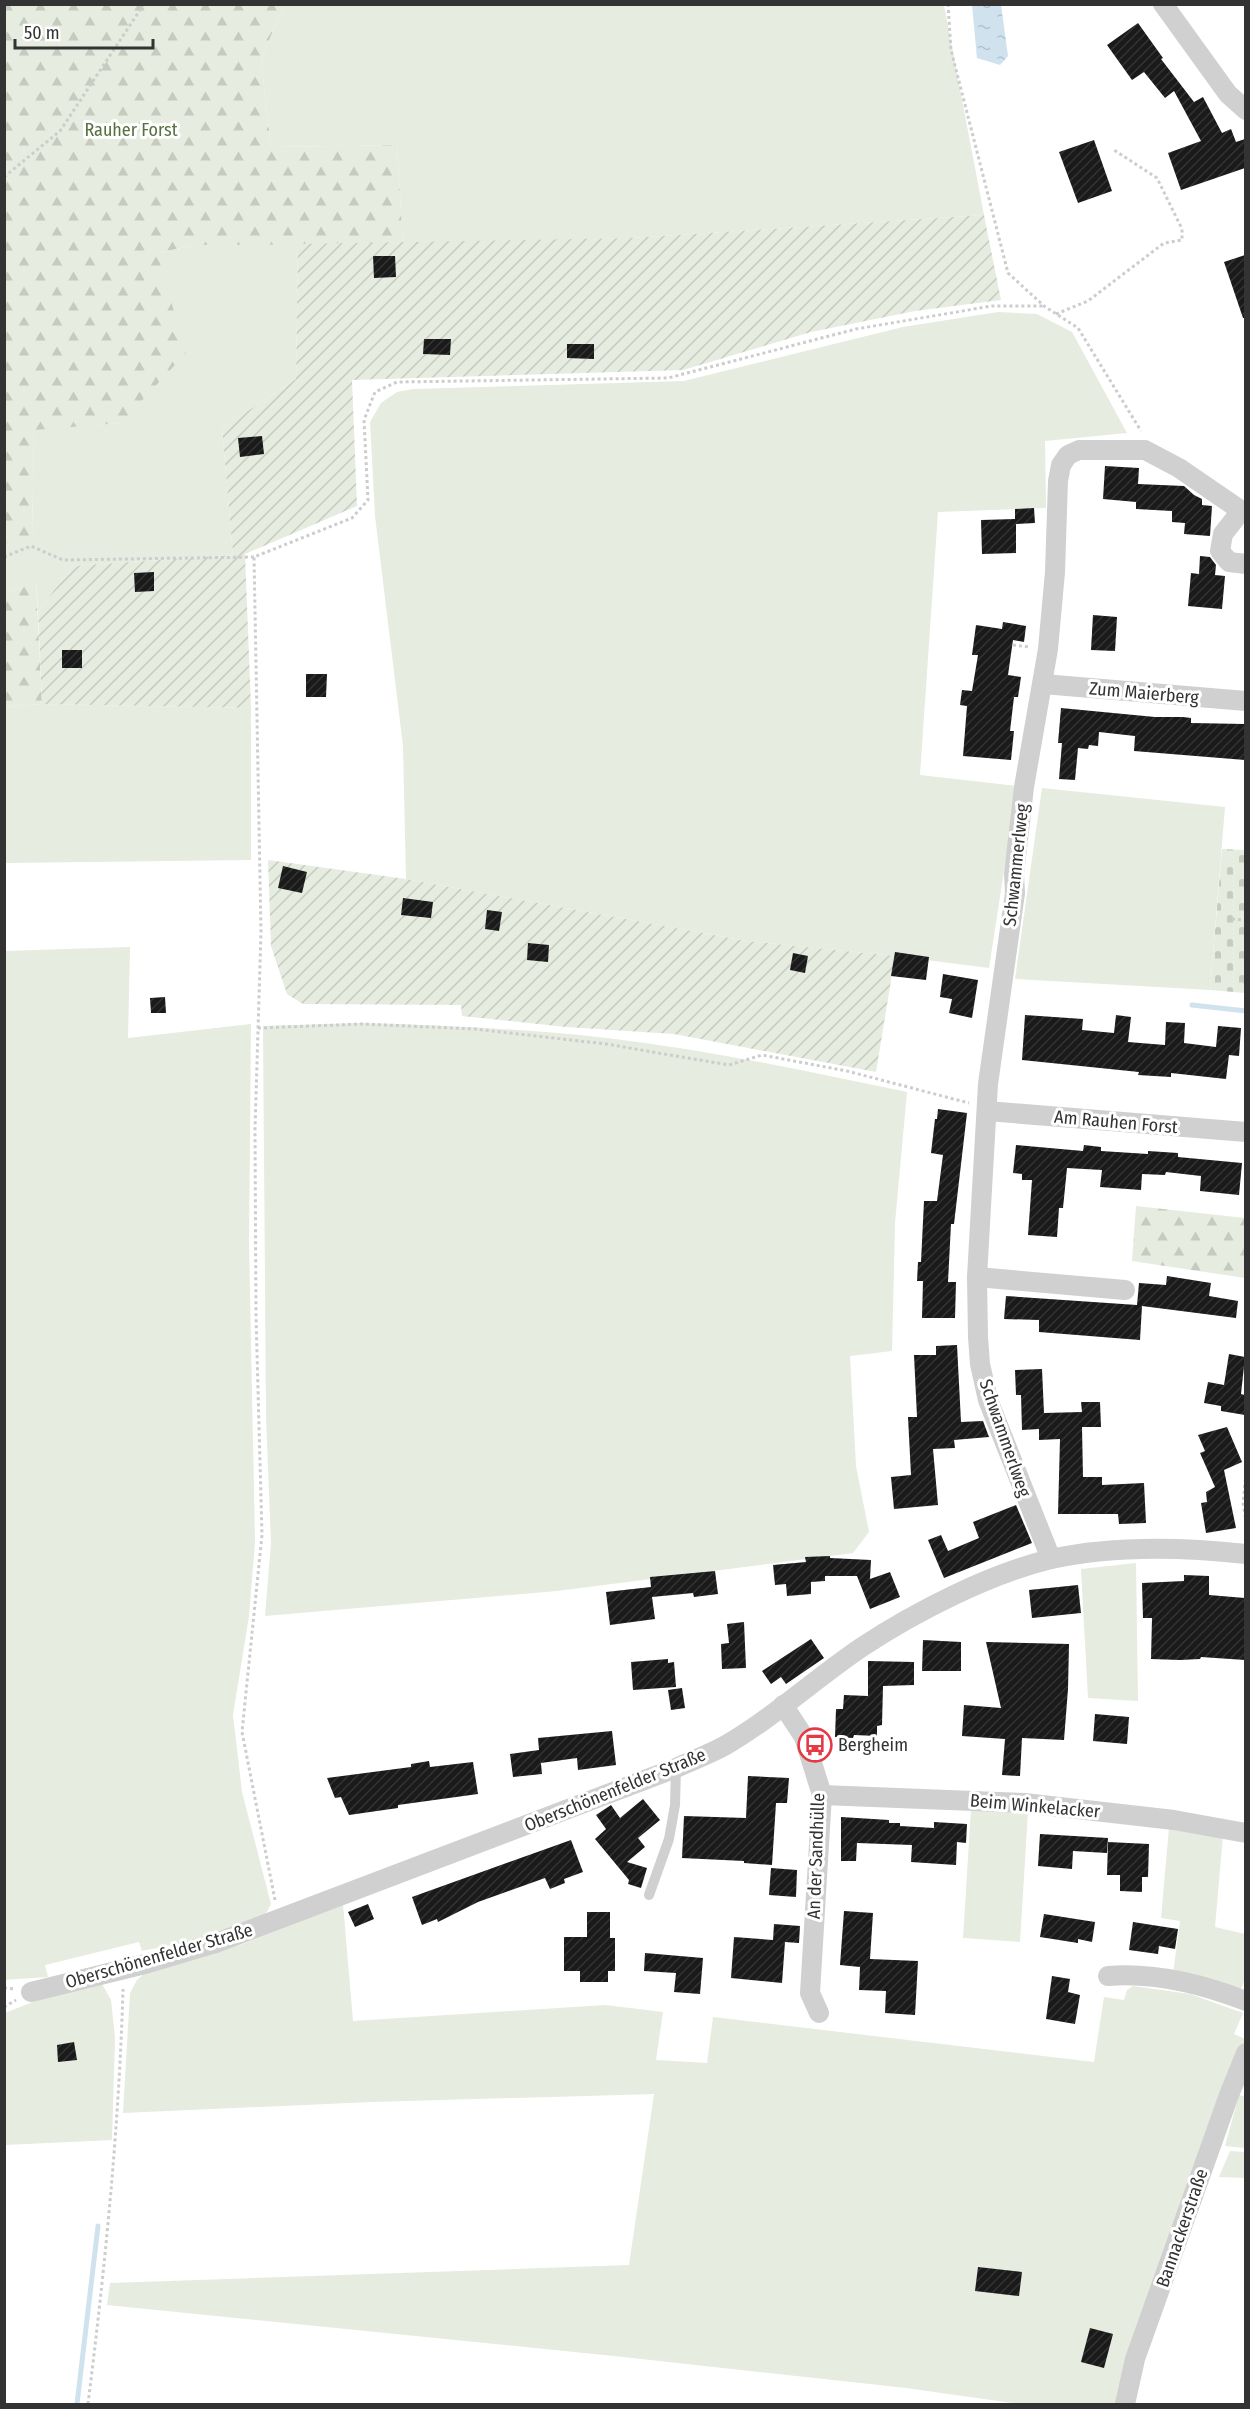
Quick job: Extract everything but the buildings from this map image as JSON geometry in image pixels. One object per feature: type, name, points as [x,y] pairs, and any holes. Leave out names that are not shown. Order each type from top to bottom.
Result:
[{"type":"street","points":[[1163,4],[1228,94],[1245,110]]},
{"type":"street","name":"Schwammerlweg","points":[[1051,1559],[988,1400],[980,1364],[977,1277],[988,1084],[1015,893],[1014,874],[1024,787],[1042,684],[1055,572],[1058,481],[1061,465],[1068,455],[1079,450],[1145,450]]},
{"type":"street","points":[[1145,450],[1179,468],[1243,512],[1223,534],[1220,551],[1229,562],[1245,564]]},
{"type":"street","name":"Zum Maierberg","points":[[1042,684],[1245,701]]},
{"type":"street","name":"Am Rauhen Forst","points":[[987,1111],[1245,1132]]},
{"type":"street","points":[[977,1277],[1125,1290]]},
{"type":"street","name":"Oberschönenfelder Straße","points":[[31,1992],[123,1969],[216,1942],[676,1768],[726,1744],[863,1647],[928,1610],[988,1581],[1051,1559],[1107,1551],[1156,1548],[1245,1554]]},
{"type":"street","name":"An der Sandhülle","points":[[783,1705],[804,1737],[822,1795],[810,1993],[819,2013]]},
{"type":"street","name":"Beim Winkelacker","points":[[822,1795],[1024,1803],[1174,1820],[1245,1833]]},
{"type":"street","points":[[1108,1976],[1132,1974],[1181,1981],[1220,1991],[1245,2001]]},
{"type":"street","name":"Bannackerstraße","points":[[1125,2404],[1135,2359],[1245,2053]]},
{"type":"lane","points":[[649,1895],[669,1839],[675,1805],[676,1768]]},
{"type":"path","points":[[4,177],[60,131],[144,4]]},
{"type":"path","points":[[948,4],[951,50],[1008,273],[1044,306],[1078,328],[1141,431],[1145,450]]},
{"type":"path","points":[[1056,314],[1088,301],[1164,243],[1182,240],[1182,229],[1157,178],[1114,150]]},
{"type":"path","points":[[4,556],[32,546],[63,560],[254,557],[352,518],[368,500],[364,420],[375,392],[397,382],[668,378],[856,329],[992,306],[1044,306]]},
{"type":"path","points":[[254,557],[261,932],[255,1129],[256,1316],[262,1535],[242,1732],[279,1920]]},
{"type":"path","points":[[1232,919],[1245,920]]},
{"type":"path","points":[[258,1028],[363,1024],[475,1029],[606,1044],[729,1065],[762,1055],[847,1071],[970,1104],[987,1111]]},
{"type":"path","points":[[1245,1473],[1245,1521]]},
{"type":"path","points":[[88,2404],[100,2305],[118,2106],[123,1969]]},
{"type":"green space","name":"Rauher Forst","points":[[5,5],[284,5],[261,59],[271,147],[397,145],[403,244],[195,245],[157,253],[186,353],[121,423],[34,430],[32,539],[5,543]]},
{"type":"green space","points":[[284,5],[944,5],[984,215],[630,238],[403,244],[397,145],[271,147],[261,59]]},
{"type":"green space","points":[[984,215],[1001,300],[915,311],[811,332],[683,370],[352,380],[357,506],[245,554],[251,708],[42,704],[38,612],[72,566],[233,555],[222,428],[296,379],[298,244],[630,238]]},
{"type":"green space","points":[[298,244],[296,379],[222,428],[233,555],[72,566],[38,612],[36,581],[5,594],[5,543],[32,538],[34,429],[121,423],[157,253],[195,245]]},
{"type":"green space","points":[[998,312],[1037,314],[1072,332],[1127,433],[1045,441],[1046,508],[938,512],[920,775],[1017,786],[989,968],[747,941],[406,879],[403,746],[375,516],[370,422],[381,403],[397,392],[413,389],[684,381],[903,327]]},
{"type":"green space","points":[[36,581],[42,704],[5,707],[5,594]]},
{"type":"green space","points":[[42,704],[251,708],[251,860],[5,863],[4,707]]},
{"type":"green space","points":[[1042,788],[1225,807],[1210,990],[1015,979]]},
{"type":"green space","points":[[1222,849],[1245,850],[1245,993],[1210,990]]},
{"type":"green space","points":[[268,860],[406,879],[747,941],[895,956],[876,1072],[674,1034],[566,1027],[462,1016],[461,1005],[303,1004],[287,994],[271,946]]},
{"type":"green space","points":[[130,947],[128,1038],[251,1024],[249,1243],[255,1542],[249,1616],[233,1715],[242,1792],[271,1904],[264,1916],[255,1922],[225,1933],[142,1951],[139,1942],[45,1965],[48,1977],[4,1980],[4,951]]},
{"type":"green space","points":[[361,1023],[484,1028],[607,1038],[720,1055],[907,1092],[895,1223],[892,1351],[850,1356],[856,1466],[869,1532],[853,1553],[557,1591],[265,1616],[271,1543],[266,1415],[263,1026]]},
{"type":"green space","points":[[1136,1206],[1245,1218],[1245,1278],[1132,1261]]},
{"type":"green space","points":[[1136,1563],[1138,1701],[1088,1698],[1081,1569]]},
{"type":"green space","points":[[971,1809],[1028,1812],[1020,1942],[963,1938]]},
{"type":"green space","points":[[1169,1828],[1223,1835],[1215,1927],[1245,1934],[1245,1980],[1240,1991],[1173,1974],[1180,1921],[1161,1918]]},
{"type":"green space","points":[[343,1904],[353,2021],[605,2005],[663,2012],[656,2060],[707,2063],[713,2017],[1094,2062],[1104,1997],[1124,2000],[1127,1990],[1133,1986],[1190,1994],[1243,2013],[1234,2034],[1245,2039],[1224,2089],[1117,2404],[1019,2404],[906,2388],[614,2356],[107,2305],[110,2283],[629,2265],[654,2094],[371,2102],[123,2113],[130,1993],[137,1980],[148,1970],[240,1945]]},
{"type":"green space","points":[[102,1984],[111,2000],[115,2038],[112,2140],[5,2145],[5,2013],[48,1996]]},
{"type":"green space","points":[[1239,2095],[1245,2097],[1245,2148],[1225,2146]]},
{"type":"green space","points":[[1230,2151],[1245,2152],[1245,2178],[1219,2177]]},
{"type":"water","points":[[972,5],[1001,5],[1008,56],[1000,65],[977,58]]},
{"type":"waterway","points":[[1192,1005],[1246,1011]]},
{"type":"waterway","points":[[77,2404],[98,2226]]},
{"type":"place","name":"Bergheim","points":[[815,1745]]}]
